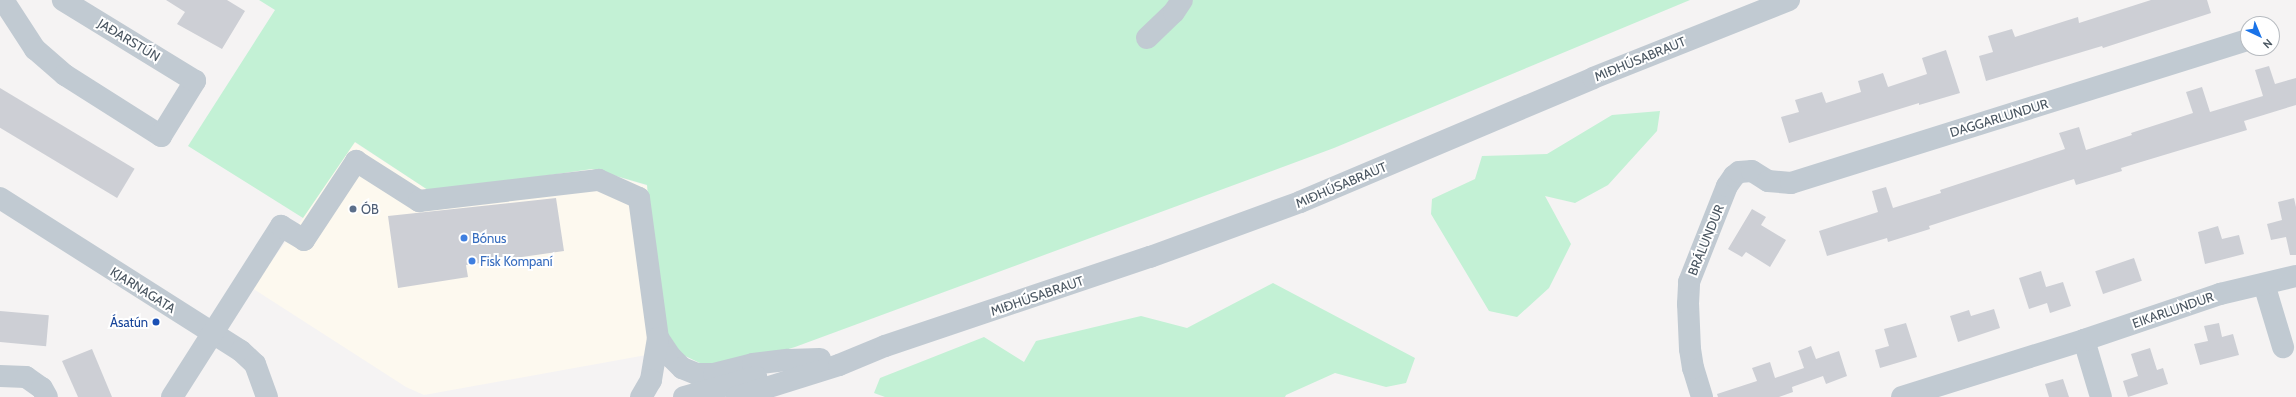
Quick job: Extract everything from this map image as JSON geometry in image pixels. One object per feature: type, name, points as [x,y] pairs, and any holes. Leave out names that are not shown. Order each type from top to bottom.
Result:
[{"type":"street","name":"JAÐARSTÚN","points":[[3,0],[35,48],[64,75],[161,136],[195,81],[63,0]]},
{"type":"street","points":[[1148,38],[1174,12],[1182,0]]},
{"type":"street","name":"MIÐHÚSABRAUT","points":[[737,397],[839,365],[885,346],[1150,257],[1300,202],[1594,78],[1788,0]]},
{"type":"street","name":"DAGGARLUNDUR","points":[[1752,171],[1768,182],[1791,183],[2240,43]]},
{"type":"street","points":[[172,397],[282,226],[304,240],[356,160],[419,201],[599,180],[639,198],[658,338],[651,380],[641,397]]},
{"type":"street","name":"BRÁLUNDUR","points":[[1702,397],[1693,368],[1690,349],[1688,304],[1689,282],[1730,180],[1739,172],[1752,171]]},
{"type":"street","name":"KJARNAGATA","points":[[0,198],[241,351],[255,364],[267,397]]},
{"type":"street","name":"EIKARLUNDUR","points":[[1906,396],[2084,340],[2220,294],[2296,276]]},
{"type":"street","points":[[2264,284],[2283,346]]},
{"type":"street","points":[[658,338],[671,357],[682,368],[696,374],[714,374],[753,364],[820,358]]},
{"type":"street","points":[[2084,340],[2101,397]]},
{"type":"street","name":"MIÐHÚSABRAUT","points":[[684,397],[820,358],[885,346]]},
{"type":"street","points":[[0,376],[26,377],[42,388],[47,397]]},
{"type":"shaded area","points":[[354,142],[431,192],[592,169],[647,186],[663,352],[424,395],[406,387],[252,288],[303,218]]},
{"type":"green space","points":[[259,0],[1690,0],[1334,148],[795,347],[756,359],[706,366],[681,354],[660,325],[647,185],[592,169],[431,192],[355,142],[303,218],[188,146],[275,10]]},
{"type":"green space","points":[[1660,111],[1657,131],[1608,185],[1575,203],[1545,196],[1571,244],[1549,288],[1517,317],[1489,311],[1431,214],[1432,199],[1475,179],[1482,156],[1547,154],[1612,115]]},
{"type":"green space","points":[[1273,283],[1415,358],[1406,383],[1386,387],[1335,373],[1286,395],[1285,397],[885,397],[874,393],[880,378],[984,337],[1024,362],[1036,341],[1141,316],[1187,328]]},
{"type":"building","points":[[166,0],[227,0],[245,11],[222,49],[177,24],[185,12]]},
{"type":"building","points":[[2151,0],[2207,0],[2211,13],[2103,48],[2102,46],[1986,81],[1979,56],[1993,52],[1988,36],[2012,29],[2015,37],[2078,17],[2079,23]]},
{"type":"building","points":[[1946,50],[1960,93],[1919,105],[1919,103],[1789,143],[1781,117],[1799,112],[1795,100],[1822,92],[1826,103],[1861,92],[1858,81],[1883,73],[1888,87],[1927,74],[1922,58]]},
{"type":"building","points":[[2269,66],[2275,84],[2296,78],[2296,105],[2244,121],[2247,130],[2121,168],[2122,171],[2076,185],[2074,179],[1929,226],[1930,229],[1888,242],[1887,238],[1827,256],[1819,231],[1878,212],[1872,191],[1886,187],[1893,208],[1941,193],[1940,190],[2065,149],[2059,133],[2079,127],[2086,150],[2132,135],[2131,133],[2193,113],[2186,92],[2202,87],[2210,112],[2263,96],[2255,70]]},
{"type":"building","points":[[0,88],[135,169],[117,198],[0,128]]},
{"type":"building","points":[[556,198],[564,251],[466,265],[468,277],[398,288],[388,216]]},
{"type":"building","points":[[2294,198],[2296,207],[2296,255],[2290,255],[2286,237],[2271,240],[2267,224],[2282,220],[2278,202]]},
{"type":"building","points":[[1752,209],[1766,217],[1761,225],[1786,240],[1770,267],[1746,252],[1742,257],[1728,249]]},
{"type":"building","points":[[2218,226],[2222,239],[2239,235],[2244,254],[2205,264],[2198,232]]},
{"type":"building","points":[[2134,258],[2142,281],[2103,294],[2095,271]]},
{"type":"building","points":[[2041,271],[2046,287],[2063,282],[2071,306],[2050,313],[2047,303],[2029,309],[2019,278]]},
{"type":"building","points":[[1994,309],[2000,328],[1958,342],[1950,316],[1969,310],[1971,316]]},
{"type":"building","points":[[0,311],[49,315],[46,346],[0,342]]},
{"type":"building","points":[[1906,323],[1917,357],[1880,368],[1875,350],[1889,346],[1884,329]]},
{"type":"building","points":[[2219,323],[2222,337],[2233,334],[2239,355],[2200,365],[2194,344],[2208,341],[2204,326]]},
{"type":"building","points":[[1811,346],[1816,359],[1839,351],[1847,376],[1826,384],[1823,376],[1792,387],[1793,392],[1779,397],[1718,397],[1717,394],[1757,381],[1752,368],[1770,362],[1775,378],[1804,368],[1798,351]]},
{"type":"building","points":[[2150,348],[2157,370],[2163,368],[2168,384],[2128,397],[2123,381],[2138,376],[2131,354]]},
{"type":"building","points":[[92,349],[112,397],[78,397],[62,361]]},
{"type":"building","points":[[2063,379],[2069,397],[2049,397],[2045,384]]},
{"type":"place","name":"ÓB","points":[[353,209]]},
{"type":"place","name":"Bónus","points":[[464,238]]},
{"type":"place","name":"Fisk Kompaní","points":[[472,261]]},
{"type":"place","name":"Ásatún","points":[[156,322]]}]
